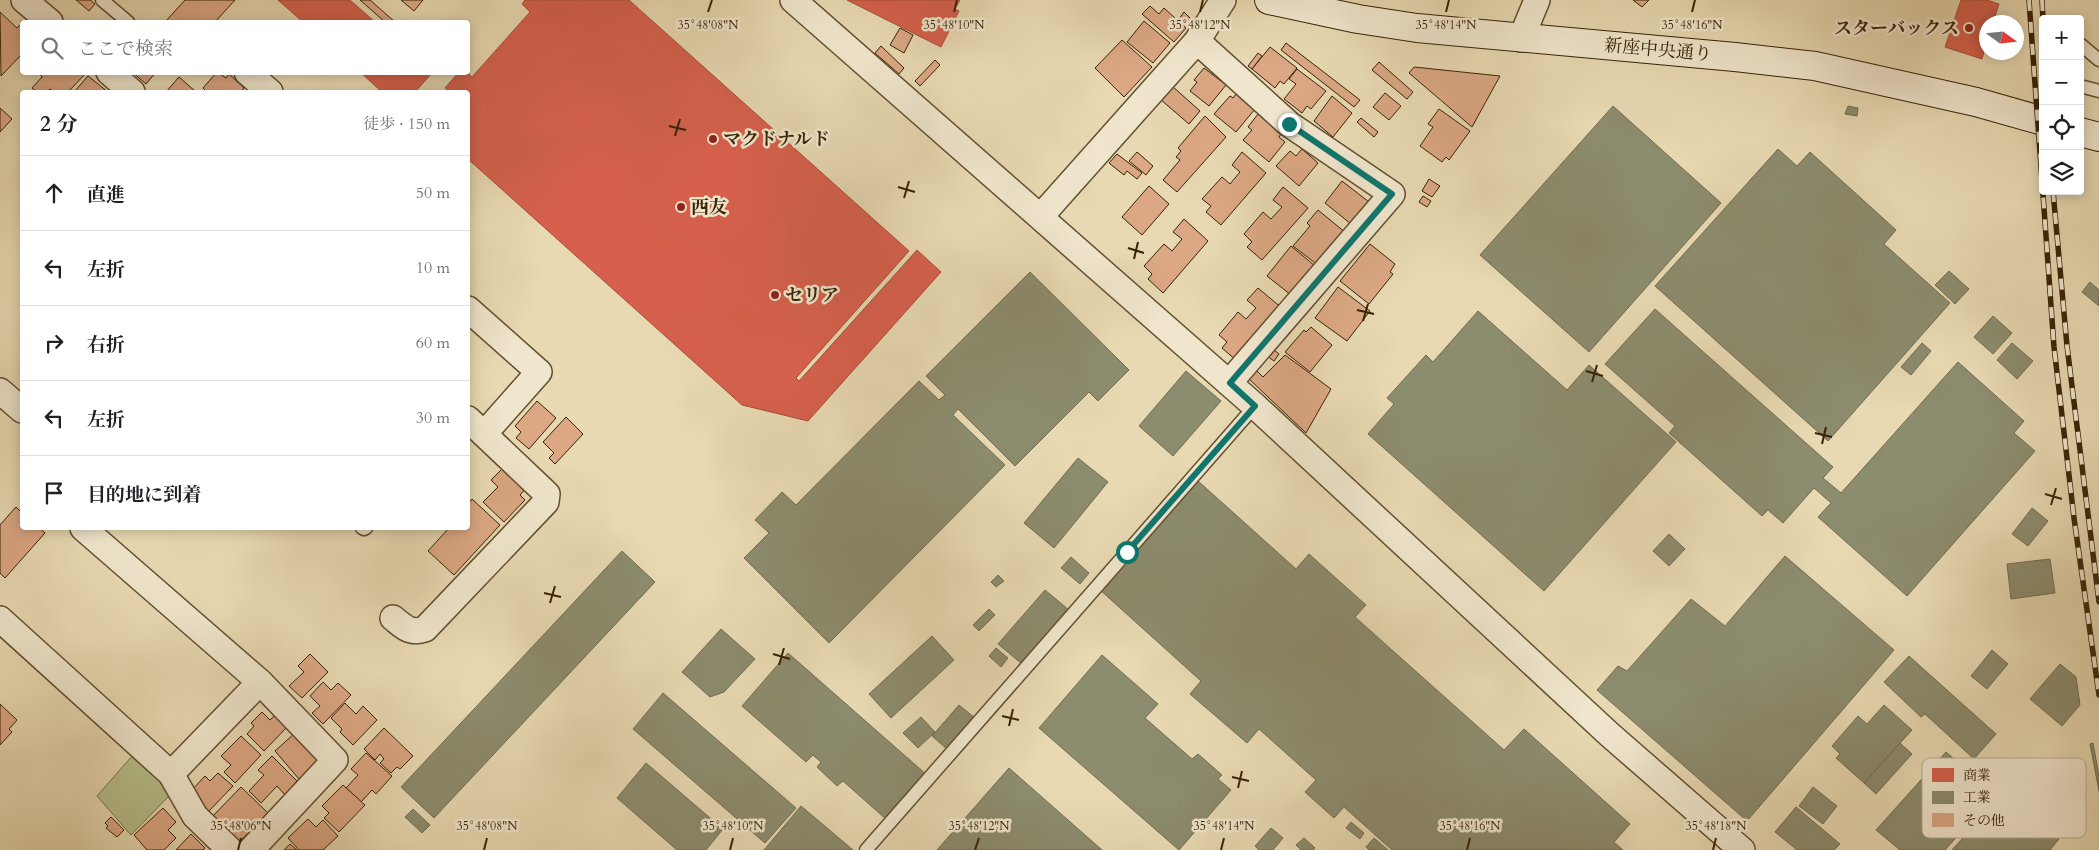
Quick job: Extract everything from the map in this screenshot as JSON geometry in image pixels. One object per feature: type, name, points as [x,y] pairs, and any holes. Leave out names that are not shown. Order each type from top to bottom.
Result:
[{"type":"street","points":[[24,0],[48,20]]},
{"type":"street","points":[[793,0],[1230,383],[1610,735],[1742,850]]},
{"type":"street","points":[[1041,216],[1196,41],[1224,0]]},
{"type":"street","points":[[1521,39],[1537,0]]},
{"type":"street","name":"新座中央通り","points":[[1283,1],[1368,21],[1521,39],[1735,56],[1815,66],[1976,102],[2039,120]]},
{"type":"street","points":[[1196,41],[1289,124],[1392,194],[1230,383]]},
{"type":"street","points":[[112,75],[130,90]]},
{"type":"street","points":[[250,75],[268,90]]},
{"type":"street","points":[[2084,133],[2099,137]]},
{"type":"street","points":[[393,618],[409,631],[425,630],[546,502],[547,494],[476,427],[539,372],[470,311]]},
{"type":"street","points":[[0,391],[20,408]]},
{"type":"street","points":[[85,530],[260,682],[335,760],[251,850]]},
{"type":"street","points":[[0,619],[172,774],[195,816],[230,850]]},
{"type":"street","points":[[172,774],[260,682]]},
{"type":"lane","points":[[102,0],[126,20]]},
{"type":"lane","points":[[2084,47],[2099,60]]},
{"type":"lane","points":[[2084,87],[2099,91]]},
{"type":"lane","points":[[866,850],[1255,406]]},
{"type":"green space","points":[[133,755],[156,774],[170,795],[131,835],[97,796]]},
{"type":"building: 商業","points":[[278,0],[350,0],[373,20],[301,20]]},
{"type":"building: 商業","points":[[525,0],[629,0],[909,251],[796,378],[799,381],[917,250],[941,272],[808,421],[742,405],[470,161],[470,90],[448,90],[445,88],[456,75],[470,75],[472,77],[530,12],[522,4]]},
{"type":"building: 商業","points":[[847,0],[960,0],[955,9],[959,11],[941,47]]},
{"type":"building: 商業","points":[[1961,0],[1987,0],[1999,4],[1995,15],[1979,15],[1979,58],[1945,47]]},
{"type":"building: 商業","points":[[363,75],[430,75],[417,90],[380,90]]},
{"type":"building: 工業","points":[[1613,106],[1721,203],[1589,352],[1480,255]]},
{"type":"building: 工業","points":[[1848,106],[1858,108],[1857,116],[1845,114]]},
{"type":"building: 工業","points":[[1778,149],[1797,166],[1810,152],[1896,230],[1884,244],[1950,303],[1828,441],[1655,286]]},
{"type":"building: 工業","points":[[1949,271],[1969,289],[1955,304],[1935,285]]},
{"type":"building: 工業","points":[[1030,272],[1129,370],[1098,401],[1089,392],[1015,466],[958,409],[953,415],[1005,465],[829,643],[744,558],[769,533],[755,520],[782,492],[796,505],[919,381],[939,400],[945,395],[926,376]]},
{"type":"building: 工業","points":[[2090,282],[2099,290],[2099,306],[2082,292]]},
{"type":"building: 工業","points":[[1655,309],[1833,467],[1823,478],[1841,493],[1958,362],[2024,421],[2014,433],[2035,451],[1907,596],[1818,517],[1831,503],[1814,488],[1783,523],[1768,510],[1762,516],[1669,433],[1675,426],[1605,364]]},
{"type":"building: 工業","points":[[1478,311],[1567,390],[1589,365],[1676,442],[1544,591],[1368,434],[1394,404],[1387,398],[1426,355],[1433,362]]},
{"type":"building: 工業","points":[[1993,316],[2012,333],[1993,354],[1974,337]]},
{"type":"building: 工業","points":[[1922,343],[1931,351],[1911,375],[1901,367]]},
{"type":"building: 工業","points":[[2012,343],[2033,361],[2017,379],[1997,360]]},
{"type":"building: 工業","points":[[1186,371],[1221,401],[1173,456],[1139,426]]},
{"type":"building: 工業","points":[[1078,458],[1108,482],[1054,548],[1024,523]]},
{"type":"building: 工業","points":[[1197,480],[1296,569],[1309,554],[1366,605],[1355,617],[1504,750],[1524,729],[1630,824],[1614,842],[1623,850],[1392,850],[1344,807],[1334,818],[1305,792],[1316,780],[1259,729],[1247,743],[1190,694],[1201,681],[1099,589]]},
{"type":"building: 工業","points":[[2032,508],[2048,521],[2028,546],[2012,534]]},
{"type":"building: 工業","points":[[1669,534],[1685,549],[1669,566],[1653,551]]},
{"type":"building: 工業","points":[[622,551],[655,582],[434,818],[401,787]]},
{"type":"building: 工業","points":[[1785,556],[1894,650],[1747,821],[1597,690],[1618,666],[1627,671],[1691,599],[1725,626]]},
{"type":"building: 工業","points":[[1071,557],[1089,573],[1080,584],[1061,568]]},
{"type":"building: 工業","points":[[2050,559],[2055,593],[2011,599],[2007,564]]},
{"type":"building: 工業","points":[[998,575],[1004,581],[996,587],[991,582]]},
{"type":"building: 工業","points":[[1045,590],[1069,610],[1022,664],[998,644]]},
{"type":"building: 工業","points":[[989,609],[995,615],[979,631],[973,625]]},
{"type":"building: 工業","points":[[721,629],[755,659],[724,692],[710,697],[682,672]]},
{"type":"building: 工業","points":[[932,636],[954,660],[891,718],[869,694]]},
{"type":"building: 工業","points":[[996,648],[1008,658],[1001,667],[989,656]]},
{"type":"building: 工業","points":[[1992,650],[2008,664],[1987,689],[1971,676]]},
{"type":"building: 工業","points":[[788,653],[927,775],[887,820],[843,781],[837,786],[817,767],[821,762],[813,755],[806,762],[742,706]]},
{"type":"building: 工業","points":[[1102,655],[1158,704],[1145,718],[1192,759],[1198,754],[1222,775],[1218,779],[1231,790],[1179,850],[1039,728]]},
{"type":"building: 工業","points":[[1909,656],[1996,734],[1973,758],[1925,714],[1921,717],[1884,682]]},
{"type":"building: 工業","points":[[2060,664],[2076,677],[2080,705],[2062,726],[2030,699]]},
{"type":"building: 工業","points":[[663,693],[796,808],[765,843],[633,729]]},
{"type":"building: 工業","points":[[959,705],[975,718],[948,750],[932,736]]},
{"type":"building: 工業","points":[[1884,705],[1912,730],[1864,783],[1836,758],[1840,754],[1832,746],[1858,716],[1867,724]]},
{"type":"building: 工業","points":[[921,717],[935,732],[918,748],[903,733]]},
{"type":"building: 工業","points":[[1900,743],[1912,754],[1876,794],[1864,783]]},
{"type":"building: 工業","points":[[2093,743],[2099,776],[2099,791],[2090,744]]},
{"type":"building: 工業","points":[[1946,752],[1953,758],[1941,758]]},
{"type":"building: 工業","points":[[646,763],[723,829],[706,850],[677,850],[617,798]]},
{"type":"building: 工業","points":[[1009,768],[1102,850],[937,850]]},
{"type":"building: 工業","points":[[1922,779],[1922,838],[1956,838],[1945,850],[1900,850],[1876,830]]},
{"type":"building: 工業","points":[[1813,787],[1837,806],[1823,824],[1799,806]]},
{"type":"building: 工業","points":[[801,806],[853,850],[764,850]]},
{"type":"building: 工業","points":[[1796,807],[1840,844],[1834,850],[1797,850],[1775,832]]},
{"type":"building: 工業","points":[[413,809],[430,825],[422,833],[405,817]]},
{"type":"building: 工業","points":[[1351,822],[1364,833],[1360,839],[1346,828]]},
{"type":"building: 工業","points":[[1271,828],[1283,838],[1273,850],[1259,850],[1255,846]]},
{"type":"building: 工業","points":[[1304,838],[1315,848],[1313,850],[1301,850],[1296,845]]},
{"type":"building: 工業","points":[[1374,838],[1388,850],[1369,850],[1366,847]]},
{"type":"building: 工業","points":[[1963,838],[2059,839],[2050,850],[1952,850]]},
{"type":"building: その他","points":[[76,0],[90,0],[95,4],[89,11]]},
{"type":"building: その他","points":[[185,0],[235,0],[217,20],[167,20]]},
{"type":"building: その他","points":[[360,0],[370,0],[393,20],[383,20]]},
{"type":"building: その他","points":[[401,0],[423,0],[414,11]]},
{"type":"building: その他","points":[[1633,0],[1649,0],[1642,7]]},
{"type":"building: その他","points":[[1150,6],[1159,14],[1164,8],[1186,28],[1174,42],[1142,14]]},
{"type":"building: その他","points":[[0,12],[17,28],[20,25],[20,56],[1,76]]},
{"type":"building: その他","points":[[1184,12],[1192,20],[1187,26],[1179,19]]},
{"type":"building: その他","points":[[1144,21],[1170,43],[1153,63],[1127,42]]},
{"type":"building: その他","points":[[900,28],[913,35],[904,53],[890,45]]},
{"type":"building: その他","points":[[1122,40],[1152,67],[1124,97],[1095,68]]},
{"type":"building: その他","points":[[1286,43],[1360,100],[1354,107],[1281,50]]},
{"type":"building: その他","points":[[881,46],[904,68],[899,74],[875,53]]},
{"type":"building: その他","points":[[1270,47],[1297,68],[1284,84],[1280,81],[1275,88],[1252,69]]},
{"type":"building: その他","points":[[1258,53],[1262,56],[1252,69],[1248,66]]},
{"type":"building: その他","points":[[935,60],[940,65],[920,86],[915,81]]},
{"type":"building: その他","points":[[1379,62],[1413,92],[1407,99],[1372,70]]},
{"type":"building: その他","points":[[1414,67],[1500,76],[1472,127],[1409,73]]},
{"type":"building: その他","points":[[1204,68],[1226,85],[1209,106],[1190,91],[1197,82],[1194,80]]},
{"type":"building: その他","points":[[1297,69],[1326,91],[1311,109],[1307,106],[1302,113],[1284,99],[1296,84],[1289,79]]},
{"type":"building: その他","points":[[40,75],[84,75],[70,90],[34,90],[32,88],[42,77]]},
{"type":"building: その他","points":[[136,75],[154,75],[146,84]]},
{"type":"building: その他","points":[[214,75],[222,75],[226,78],[230,75],[244,88],[242,90],[205,90],[203,88]]},
{"type":"building: その他","points":[[88,76],[106,90],[76,90]]},
{"type":"building: その他","points":[[179,77],[194,90],[168,90]]},
{"type":"building: その他","points":[[1172,86],[1200,111],[1189,124],[1160,99]]},
{"type":"building: その他","points":[[1385,93],[1401,106],[1389,120],[1373,107]]},
{"type":"building: その他","points":[[1236,94],[1255,109],[1236,132],[1214,114],[1230,96],[1233,98]]},
{"type":"building: その他","points":[[1332,96],[1352,113],[1333,137],[1314,121]]},
{"type":"building: その他","points":[[0,108],[12,119],[0,132]]},
{"type":"building: その他","points":[[1439,109],[1470,131],[1449,160],[1446,157],[1442,162],[1420,146],[1433,127],[1428,124]]},
{"type":"building: その他","points":[[1258,114],[1281,134],[1279,137],[1285,142],[1269,162],[1243,140],[1252,130],[1248,127]]},
{"type":"building: その他","points":[[1205,116],[1226,137],[1177,192],[1163,180],[1180,160],[1176,157],[1181,151],[1178,148]]},
{"type":"building: その他","points":[[1361,118],[1378,132],[1374,137],[1357,122]]},
{"type":"building: その他","points":[[1302,149],[1318,163],[1299,186],[1276,166],[1290,151],[1296,156]]},
{"type":"building: その他","points":[[1137,152],[1153,166],[1146,175],[1129,161]]},
{"type":"building: その他","points":[[1242,152],[1266,173],[1221,225],[1206,212],[1211,206],[1202,199],[1222,177],[1230,184],[1240,172],[1232,165]]},
{"type":"building: その他","points":[[1117,154],[1142,173],[1137,179],[1127,171],[1124,175],[1109,163]]},
{"type":"building: その他","points":[[1429,179],[1440,186],[1432,197],[1422,191]]},
{"type":"building: その他","points":[[1342,181],[1369,202],[1351,224],[1325,203]]},
{"type":"building: その他","points":[[1149,186],[1169,204],[1142,235],[1122,217]]},
{"type":"building: その他","points":[[1283,187],[1308,208],[1262,260],[1247,247],[1252,242],[1244,234],[1263,212],[1271,219],[1282,207],[1273,200]]},
{"type":"building: その他","points":[[1423,196],[1431,201],[1427,207],[1419,202]]},
{"type":"building: その他","points":[[1318,210],[1346,233],[1319,266],[1293,246],[1310,226],[1307,223]]},
{"type":"building: その他","points":[[1184,219],[1208,241],[1163,293],[1148,279],[1152,274],[1144,266],[1164,244],[1172,251],[1182,239],[1173,232]]},
{"type":"building: その他","points":[[1370,244],[1395,264],[1390,272],[1393,274],[1369,304],[1340,281]]},
{"type":"building: その他","points":[[1291,246],[1315,266],[1291,295],[1267,276]]},
{"type":"building: その他","points":[[1338,287],[1370,311],[1347,341],[1315,318]]},
{"type":"building: その他","points":[[1258,288],[1283,309],[1237,361],[1222,348],[1227,342],[1219,335],[1238,312],[1246,319],[1256,308],[1247,300]]},
{"type":"building: その他","points":[[1311,327],[1332,345],[1310,372],[1285,352],[1304,330],[1306,332]]},
{"type":"building: その他","points":[[1273,349],[1279,354],[1274,361],[1267,356]]},
{"type":"building: その他","points":[[1285,355],[1331,389],[1306,433],[1248,378],[1256,370],[1263,377]]},
{"type":"building: その他","points":[[537,401],[556,418],[529,449],[516,438],[521,432],[515,426]]},
{"type":"building: その他","points":[[566,417],[583,434],[555,464],[549,458],[554,453],[543,442]]},
{"type":"building: その他","points":[[502,469],[510,476],[511,474],[526,488],[520,495],[525,500],[504,522],[483,502],[498,487],[491,480]]},
{"type":"building: その他","points":[[472,499],[500,525],[454,575],[428,551],[447,530],[470,530],[470,502]]},
{"type":"building: その他","points":[[16,507],[20,511],[20,530],[41,530],[45,533],[5,578],[0,573],[0,525]]},
{"type":"building: その他","points":[[310,654],[328,672],[302,698],[289,686],[304,672],[298,666]]},
{"type":"building: その他","points":[[323,682],[331,690],[338,683],[351,695],[323,724],[312,713],[320,706],[310,696]]},
{"type":"building: その他","points":[[345,703],[356,714],[363,706],[377,720],[353,745],[340,732],[342,729],[331,718]]},
{"type":"building: その他","points":[[0,704],[17,720],[9,729],[12,732],[0,745]]},
{"type":"building: その他","points":[[262,712],[270,720],[277,713],[289,725],[264,751],[247,734],[254,726],[251,723]]},
{"type":"building: その他","points":[[384,728],[413,756],[400,769],[397,767],[391,773],[380,763],[384,759],[380,754],[375,760],[364,749]]},
{"type":"building: その他","points":[[295,733],[319,761],[299,779],[275,751]]},
{"type":"building: その他","points":[[241,736],[261,755],[235,783],[224,772],[231,765],[221,756]]},
{"type":"building: その他","points":[[366,753],[392,776],[376,794],[372,790],[361,802],[346,788],[358,775],[351,769]]},
{"type":"building: その他","points":[[272,756],[299,783],[286,796],[277,786],[261,803],[249,791],[264,775],[258,770]]},
{"type":"building: その他","points":[[218,773],[233,786],[209,811],[190,792],[205,776],[210,781]]},
{"type":"building: その他","points":[[343,785],[365,805],[339,832],[324,818],[329,813],[322,806]]},
{"type":"building: その他","points":[[241,787],[268,813],[237,844],[211,818]]},
{"type":"building: その他","points":[[163,808],[176,822],[168,830],[176,838],[164,850],[147,850],[134,835]]},
{"type":"building: その他","points":[[111,817],[124,830],[117,837],[106,828],[108,826],[105,823]]},
{"type":"building: その他","points":[[308,819],[316,827],[323,820],[338,836],[323,850],[299,850],[288,838]]},
{"type":"building: その他","points":[[191,834],[205,848],[203,850],[176,850]]},
{"type":"building: その他","points":[[290,844],[297,850],[284,850]]},
{"type":"railway","points":[[2029,0],[2054,347],[2074,518],[2099,695]]},
{"type":"railway","points":[[2042,0],[2043,15]]},
{"type":"railway","points":[[2053,195],[2067,346],[2099,602]]},
{"type":"place","name":"スターバックス","points":[[1969,28]]},
{"type":"place","name":"マクドナルド","points":[[713,139]]},
{"type":"place","name":"西友","points":[[681,207]]},
{"type":"place","name":"セリア","points":[[775,295]]},
{"type":"route","points":[[1127,552],[1255,406],[1230,383],[1392,194],[1289,124]]}]
